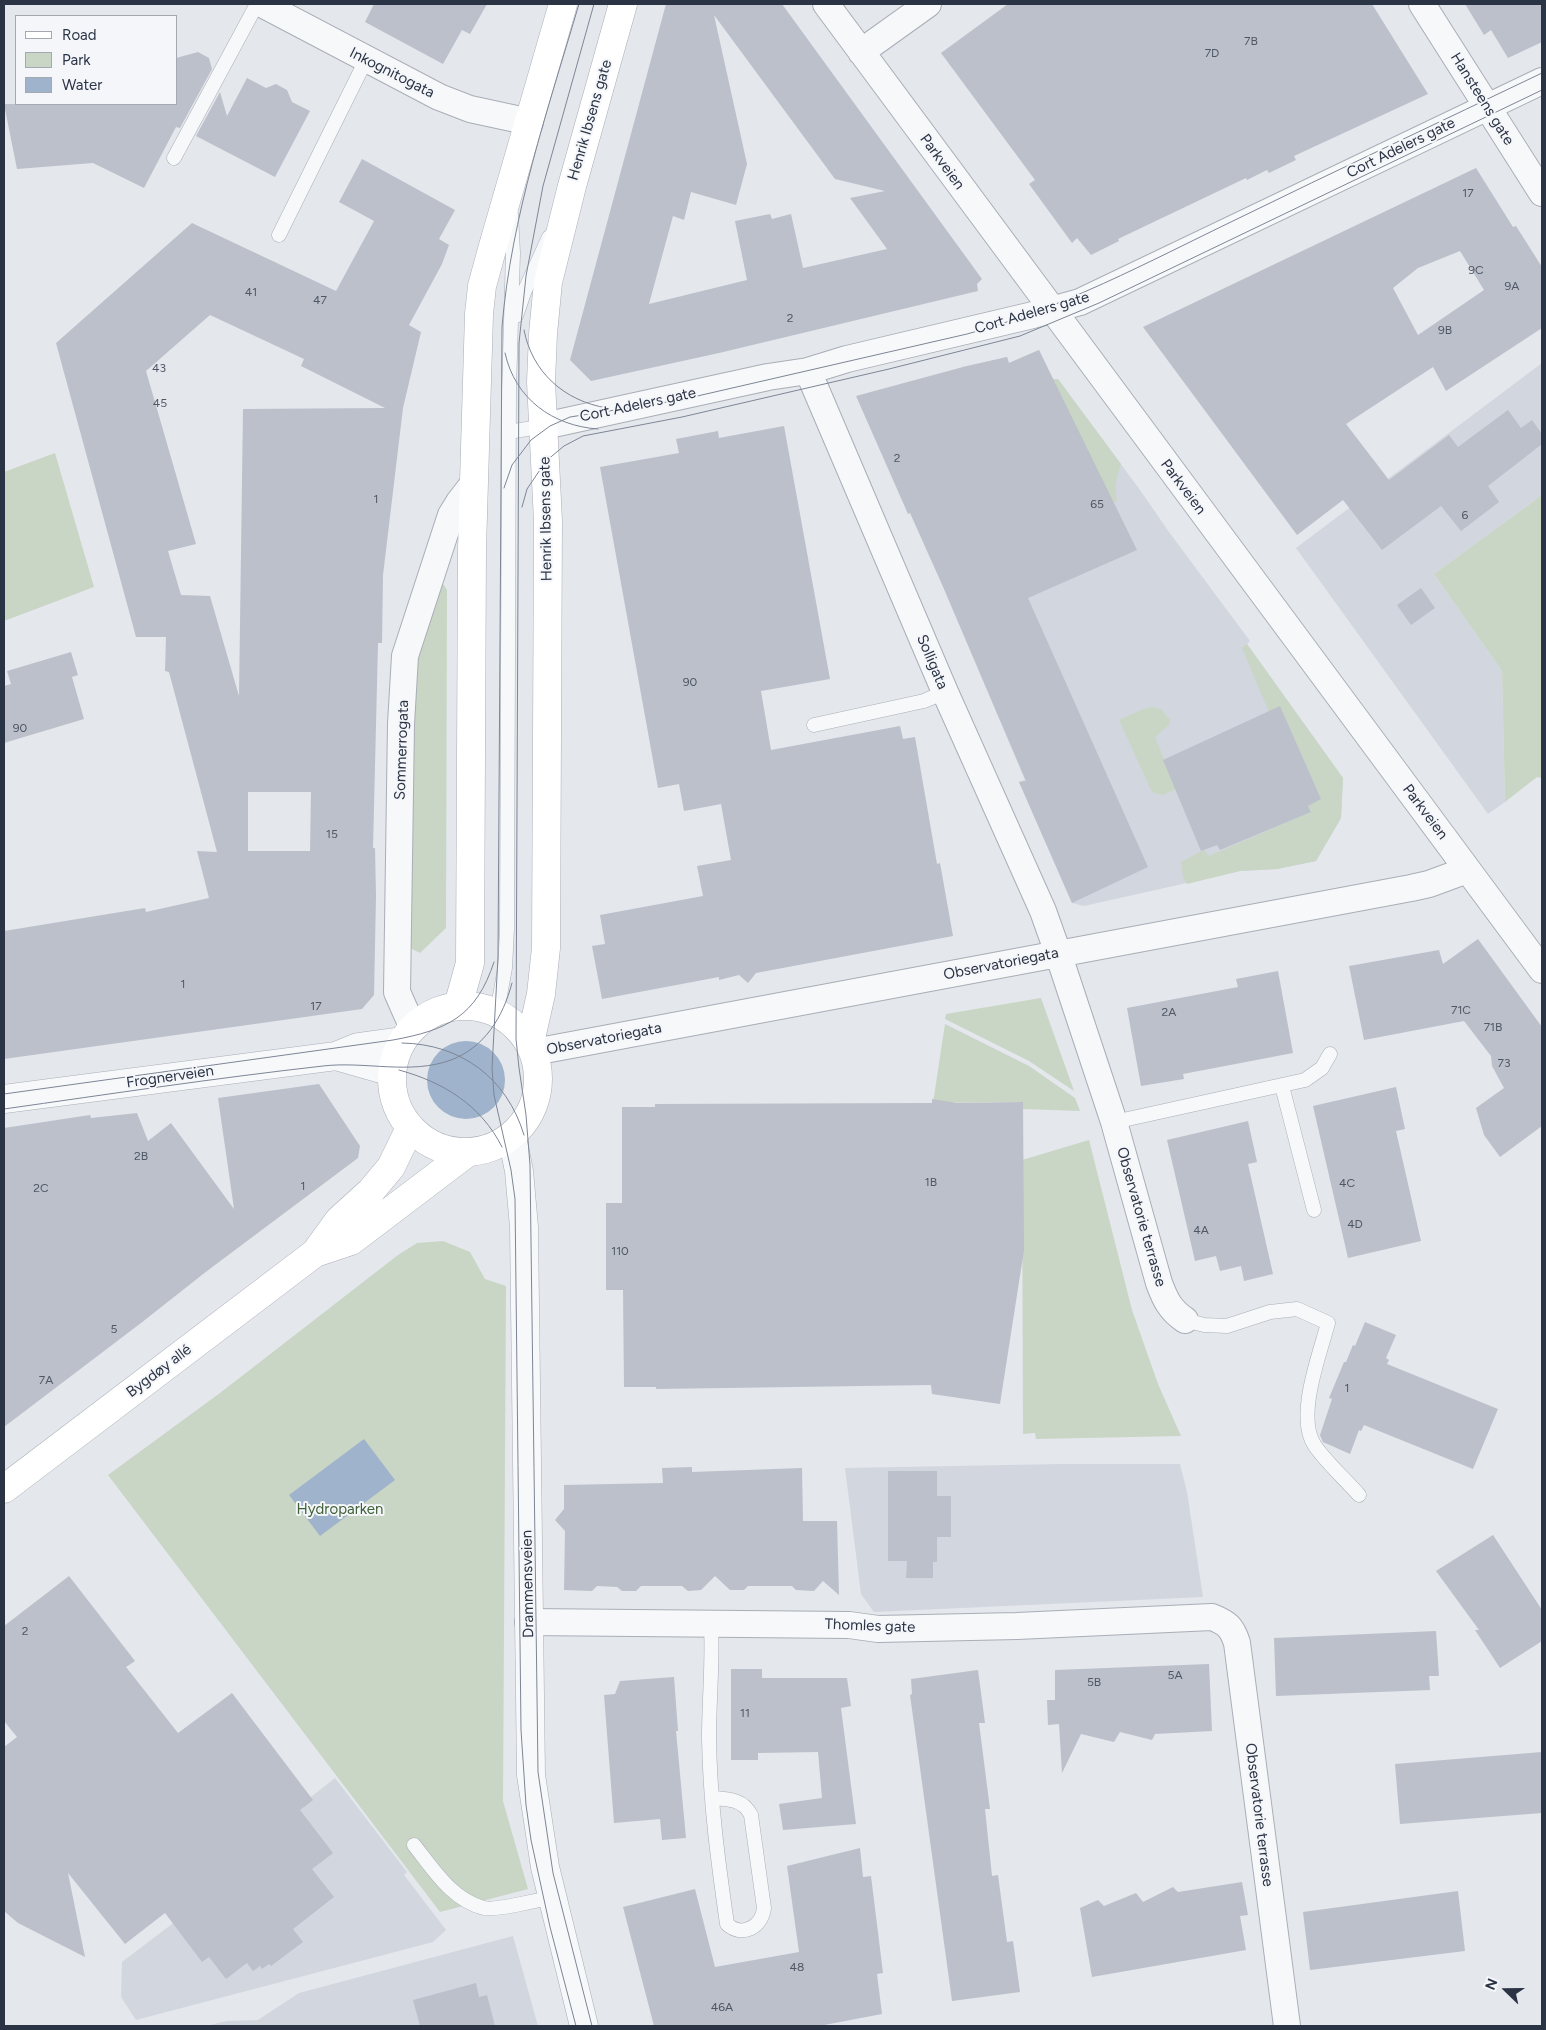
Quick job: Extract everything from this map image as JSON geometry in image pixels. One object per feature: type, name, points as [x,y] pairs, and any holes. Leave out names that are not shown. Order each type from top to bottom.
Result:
[{"type":"main road","points":[[458,1006],[470,963],[473,484],[478,314],[482,286],[563,4]]},
{"type":"main road","name":"Henrik Ibsens gate","points":[[532,1048],[546,948],[548,521],[541,371],[543,334],[548,282],[572,186],[623,4]]},
{"type":"main road","points":[[458,1006],[478,1006],[497,1012],[516,1026],[532,1048],[539,1070],[538,1089],[534,1106],[525,1123],[512,1136],[491,1148],[467,1153],[436,1147],[410,1128],[401,1115],[395,1101],[392,1086],[392,1072],[397,1051],[422,1020],[439,1010],[458,1006]]},
{"type":"main road","name":"Bygdøy allé","points":[[4,1489],[315,1253],[339,1220],[370,1192],[391,1167],[410,1128]]},
{"type":"main road","name":"Bygdøy allé","points":[[315,1253],[352,1242],[467,1153]]},
{"type":"street","name":"Inkognitogata","points":[[262,4],[439,97],[462,106],[530,122]]},
{"type":"street","name":"Parkveien","points":[[826,4],[1542,970]]},
{"type":"street","points":[[861,52],[928,4]]},
{"type":"street","name":"Hansteens gate","points":[[1422,4],[1542,193]]},
{"type":"street","name":"Cort Adelers gate","points":[[544,426],[768,377],[808,371],[847,359],[1052,310],[1090,298],[1542,81]]},
{"type":"street","name":"Solligata","points":[[808,371],[945,692],[1030,883],[1058,953]]},
{"type":"street","name":"Sommerrogata","points":[[409,1034],[408,1017],[397,992],[401,724],[405,656],[452,515],[458,502],[473,484]]},
{"type":"street","name":"Observatoriegata","points":[[532,1048],[1411,888],[1429,884],[1467,870]]},
{"type":"street","name":"Observatorie terrasse","points":[[1058,953],[1114,1122],[1159,1283],[1166,1301],[1174,1312],[1185,1320]]},
{"type":"street","name":"Frognerveien","points":[[4,1099],[336,1056],[358,1047],[409,1034]]},
{"type":"street","name":"Frognerveien","points":[[336,1056],[392,1072]]},
{"type":"street","name":"Drammensveien","points":[[512,1136],[519,1171],[524,1227],[531,1775],[552,1897],[584,2026]]},
{"type":"street","name":"Observatorie terrasse","points":[[1212,1617],[1223,1621],[1234,1631],[1237,1643],[1287,2026]]},
{"type":"street","name":"Thomles gate","points":[[528,1622],[849,1625],[878,1629],[1017,1626],[1212,1617]]},
{"type":"lane","points":[[174,158],[257,4]]},
{"type":"lane","points":[[279,235],[366,60]]},
{"type":"lane","points":[[510,333],[525,290],[572,186]]},
{"type":"lane","points":[[497,1012],[506,968],[509,432],[513,254],[509,192]]},
{"type":"lane","points":[[509,432],[544,426]]},
{"type":"lane","points":[[814,725],[924,701],[945,692]]},
{"type":"lane","points":[[1114,1122],[1305,1080],[1322,1068],[1330,1054]]},
{"type":"lane","points":[[1282,1086],[1314,1210]]},
{"type":"lane","name":"Observatorie terrasse","points":[[1185,1320],[1204,1325],[1227,1326],[1270,1312],[1297,1310],[1328,1323],[1308,1400],[1308,1430],[1314,1445],[1359,1495]]},
{"type":"lane","points":[[711,1624],[710,1738],[712,1798],[713,1822],[727,1924],[733,1929],[743,1930],[754,1927],[763,1918],[764,1908],[751,1815],[747,1806],[737,1800],[712,1798]]},
{"type":"lane","points":[[414,1844],[445,1884],[462,1899],[485,1909],[552,1897]]},
{"type":"shaded area","points":[[1039,350],[1052,379],[1058,379],[1140,490],[1250,641],[1247,644],[1343,778],[1341,818],[1316,861],[1277,869],[1240,871],[1084,906],[1072,903],[1019,782],[1025,780],[944,589],[970,399],[962,367],[1007,357],[1009,363]]},
{"type":"shaded area","points":[[1542,363],[1542,495],[1434,574],[1502,671],[1505,802],[1488,814],[1296,548]]},
{"type":"shaded area","points":[[1180,1464],[1187,1492],[1203,1597],[874,1612],[861,1594],[845,1468]]},
{"type":"shaded area","points":[[335,1778],[407,1872],[404,1875],[446,1930],[433,1942],[136,2020],[121,1997],[122,1962],[217,1890],[311,1797]]},
{"type":"shaded area","points":[[513,1936],[538,2026],[206,2026],[227,2021],[258,2020],[299,1993]]},
{"type":"green space","points":[[1052,379],[1058,379],[1121,464],[1116,482],[1117,500],[1115,502],[1113,502]]},
{"type":"green space","points":[[55,453],[94,587],[4,621],[4,472]]},
{"type":"green space","points":[[1542,495],[1542,778],[1537,777],[1505,802],[1502,671],[1434,574]]},
{"type":"green space","points":[[437,583],[444,585],[447,590],[446,928],[420,953],[408,947],[413,667]]},
{"type":"green space","points":[[1247,644],[1343,778],[1341,818],[1316,861],[1277,869],[1240,871],[1187,884],[1183,877],[1181,862],[1204,850],[1209,856],[1311,812],[1308,806],[1321,799],[1280,707],[1269,712],[1242,648]]},
{"type":"green space","points":[[1152,707],[1161,709],[1170,720],[1169,725],[1155,737],[1176,789],[1163,795],[1152,792],[1119,720]]},
{"type":"green space","points":[[1041,998],[1074,1091],[1029,1061],[945,1019],[946,1014]]},
{"type":"green space","points":[[945,1024],[1029,1066],[1075,1098],[1080,1111],[1022,1109],[1021,1102],[933,1103]]},
{"type":"green space","points":[[1089,1140],[1132,1310],[1158,1384],[1181,1436],[1036,1439],[1035,1433],[1023,1434],[1022,1160]]},
{"type":"green space","name":"Hydroparken","points":[[443,1241],[470,1252],[485,1279],[506,1286],[503,1801],[528,1889],[440,1912],[108,1475],[220,1393],[398,1255],[417,1243]]},
{"type":"water","points":[[466,1041],[481,1044],[498,1058],[502,1065],[505,1080],[502,1095],[488,1112],[481,1116],[466,1119],[451,1116],[434,1102],[430,1095],[427,1080],[430,1065],[444,1048],[451,1044]]},
{"type":"water","points":[[364,1439],[395,1480],[320,1536],[289,1495]]},
{"type":"building","points":[[374,4],[487,4],[470,34],[462,30],[443,64],[365,22]]},
{"type":"building","points":[[666,4],[782,4],[982,279],[977,284],[978,291],[719,353],[591,381],[570,360]],"holes":[[[714,15],[835,179],[885,191],[850,198],[887,249],[803,268],[791,214],[772,219],[770,214],[735,221],[747,280],[649,304],[673,216],[684,220],[691,192],[736,205],[747,164]]]},
{"type":"building","points":[[1008,4],[1372,4],[1428,94],[1294,156],[1296,160],[1269,173],[1267,170],[1247,180],[1246,178],[1118,239],[1119,241],[1091,255],[1077,238],[1072,243],[1029,184],[1035,180],[941,53]]},
{"type":"building","points":[[1465,4],[1542,4],[1542,42],[1508,58],[1491,30],[1484,35]]},
{"type":"building","points":[[198,52],[209,58],[212,69],[180,128],[176,127],[144,188],[93,163],[17,169],[4,104],[178,105],[178,57]]},
{"type":"building","points":[[247,78],[266,88],[276,84],[287,90],[292,102],[310,111],[275,177],[196,136],[220,92],[227,116]]},
{"type":"building","points":[[362,159],[455,210],[439,239],[449,245],[442,264],[409,325],[421,332],[403,408],[383,575],[382,643],[378,643],[373,848],[375,848],[376,896],[374,995],[362,1009],[4,1059],[4,931],[145,908],[146,912],[209,898],[197,851],[217,852],[169,672],[165,671],[166,637],[136,637],[56,343],[192,223],[336,291],[374,221],[339,202]],"holes":[[[210,315],[304,359],[301,366],[385,408],[243,409],[239,696],[210,596],[181,595],[168,551],[196,544],[146,371]],[[248,792],[311,792],[310,851],[248,851]]]},
{"type":"building","points":[[1476,168],[1513,227],[1516,226],[1542,267],[1542,328],[1446,391],[1433,367],[1346,424],[1389,480],[1449,435],[1458,447],[1508,410],[1521,428],[1532,420],[1542,434],[1542,444],[1488,486],[1499,502],[1461,531],[1441,506],[1382,550],[1343,500],[1297,535],[1143,327]],"holes":[[[1460,251],[1484,290],[1418,335],[1393,288],[1418,268]]]},
{"type":"building","points":[[1039,350],[1137,550],[1028,598],[1148,867],[1072,903],[1019,782],[1026,781],[944,589],[910,513],[908,514],[856,396],[1007,357],[1009,363]]},
{"type":"building","points":[[784,426],[830,679],[761,691],[771,750],[900,726],[903,739],[915,737],[937,864],[940,863],[953,936],[756,973],[748,983],[739,975],[719,980],[719,977],[602,999],[592,946],[605,944],[600,915],[703,896],[697,866],[731,860],[721,804],[684,811],[679,784],[658,788],[600,467],[679,453],[676,439],[718,431],[719,438]]},
{"type":"building","points":[[1421,588],[1435,608],[1411,625],[1397,605]]},
{"type":"building","points":[[71,652],[78,675],[72,677],[84,719],[4,743],[4,686],[11,684],[7,671]]},
{"type":"building","points":[[1280,706],[1321,799],[1308,806],[1311,812],[1220,850],[1217,845],[1201,851],[1163,760]]},
{"type":"building","points":[[1478,939],[1542,1027],[1542,1126],[1500,1157],[1484,1135],[1476,1108],[1504,1088],[1492,1066],[1491,1056],[1464,1021],[1364,1040],[1349,966],[1439,950],[1443,964]]},
{"type":"building","points":[[1278,971],[1293,1053],[1183,1074],[1184,1079],[1141,1086],[1127,1008],[1238,987],[1236,979]]},
{"type":"building","points":[[319,1084],[360,1146],[358,1158],[4,1427],[4,1128],[90,1115],[91,1118],[137,1113],[148,1141],[171,1123],[234,1209],[218,1098]]},
{"type":"building","points":[[1396,1087],[1405,1129],[1396,1131],[1421,1241],[1348,1258],[1313,1106]]},
{"type":"building","points":[[932,1099],[957,1103],[1023,1102],[1024,1250],[1000,1404],[932,1394],[931,1385],[656,1389],[656,1387],[624,1387],[623,1290],[606,1290],[606,1203],[622,1203],[622,1107],[655,1107],[655,1104],[932,1103]]},
{"type":"building","points":[[1248,1121],[1257,1162],[1248,1164],[1273,1274],[1244,1281],[1241,1266],[1220,1271],[1216,1256],[1195,1261],[1167,1140]]},
{"type":"building","points":[[1365,1322],[1396,1335],[1386,1358],[1389,1360],[1387,1364],[1498,1409],[1473,1469],[1364,1425],[1361,1431],[1359,1430],[1350,1454],[1323,1442],[1320,1435],[1332,1399],[1329,1398],[1344,1362],[1346,1362],[1353,1345],[1355,1346]]},
{"type":"building","points":[[692,1467],[692,1472],[802,1468],[803,1521],[837,1521],[839,1595],[823,1581],[814,1591],[796,1590],[792,1586],[748,1586],[744,1590],[730,1590],[715,1576],[701,1590],[688,1591],[682,1586],[641,1586],[636,1591],[622,1591],[617,1587],[597,1586],[592,1591],[564,1590],[565,1531],[555,1520],[564,1509],[564,1485],[663,1483],[662,1468]]},
{"type":"building","points":[[888,1471],[937,1471],[937,1496],[951,1496],[951,1537],[937,1537],[937,1562],[933,1562],[933,1578],[906,1578],[907,1561],[888,1561]]},
{"type":"building","points":[[1493,1535],[1542,1610],[1542,1641],[1500,1668],[1475,1630],[1479,1630],[1436,1571]]},
{"type":"building","points":[[69,1576],[135,1661],[126,1667],[178,1733],[232,1693],[313,1800],[300,1810],[333,1853],[312,1869],[334,1897],[293,1929],[303,1942],[271,1966],[269,1964],[262,1969],[260,1966],[253,1971],[247,1963],[226,1979],[209,1957],[202,1962],[165,1913],[125,1944],[68,1873],[85,1957],[18,1923],[4,1911],[4,1747],[17,1737],[4,1721],[4,1626]]},
{"type":"building","points":[[1436,1631],[1439,1676],[1429,1676],[1430,1690],[1276,1696],[1274,1638]]},
{"type":"building","points":[[1209,1664],[1212,1731],[1155,1734],[1152,1740],[1120,1732],[1114,1742],[1081,1734],[1062,1773],[1059,1724],[1048,1725],[1047,1700],[1055,1700],[1055,1670]]},
{"type":"building","points":[[731,1669],[762,1669],[762,1678],[847,1678],[851,1706],[841,1708],[856,1824],[783,1830],[779,1804],[822,1798],[818,1752],[758,1753],[758,1760],[731,1760]]},
{"type":"building","points":[[978,1670],[985,1723],[979,1723],[990,1809],[985,1809],[992,1876],[998,1875],[1007,1942],[1013,1941],[1020,1992],[952,2001],[910,1695],[912,1694],[911,1679]]},
{"type":"building","points":[[674,1677],[678,1731],[676,1731],[686,1838],[662,1840],[660,1819],[614,1823],[604,1695],[615,1694],[620,1681]]},
{"type":"building","points":[[1542,1752],[1542,1813],[1400,1824],[1395,1764]]},
{"type":"building","points":[[860,1848],[863,1877],[871,1876],[883,1973],[877,1974],[882,2014],[819,2026],[654,2026],[623,1907],[695,1889],[715,1967],[799,1952],[787,1866]]},
{"type":"building","points":[[1242,1882],[1248,1915],[1240,1916],[1246,1950],[1092,1977],[1080,1908],[1098,1900],[1104,1906],[1136,1893],[1143,1902],[1173,1887],[1178,1892]]},
{"type":"building","points":[[1458,1891],[1465,1951],[1310,1970],[1303,1912]]},
{"type":"building","points":[[476,1983],[479,1997],[487,1995],[495,2026],[420,2026],[413,2000]]},
{"type":"tram line","points":[[576,2026],[550,1927],[531,1840],[526,1805],[521,1730],[515,1199],[511,1170],[494,1095],[492,1068],[498,957],[502,327],[513,245],[522,204],[543,123],[579,4]]},
{"type":"tram line","points":[[592,2026],[553,1873],[538,1772],[530,1165],[526,1115],[516,1039],[519,343],[526,276],[543,186],[594,4]]},
{"type":"tram line","points":[[504,488],[512,465],[531,440],[550,426],[570,417],[680,400],[967,334],[1036,312],[1137,268],[1542,73]]},
{"type":"tram line","points":[[522,507],[527,489],[546,461],[564,446],[583,436],[682,417],[889,369],[1020,336],[1099,303],[1542,90]]},
{"type":"tram line","points":[[524,330],[534,359],[552,382],[577,399],[607,408]]},
{"type":"tram line","points":[[505,353],[517,384],[538,407],[551,416],[566,422],[581,427],[598,429]]},
{"type":"tram line","points":[[4,1094],[412,1036],[429,1031],[457,1018],[478,996],[487,981],[494,962]]},
{"type":"tram line","points":[[4,1109],[323,1066],[420,1067],[435,1064],[451,1060],[463,1054],[483,1039],[498,1019],[512,983]]},
{"type":"tram line","points":[[402,1043],[444,1050],[479,1068],[506,1097],[524,1135]]},
{"type":"tram line","points":[[399,1070],[431,1081],[459,1097],[483,1119],[502,1147]]}]
